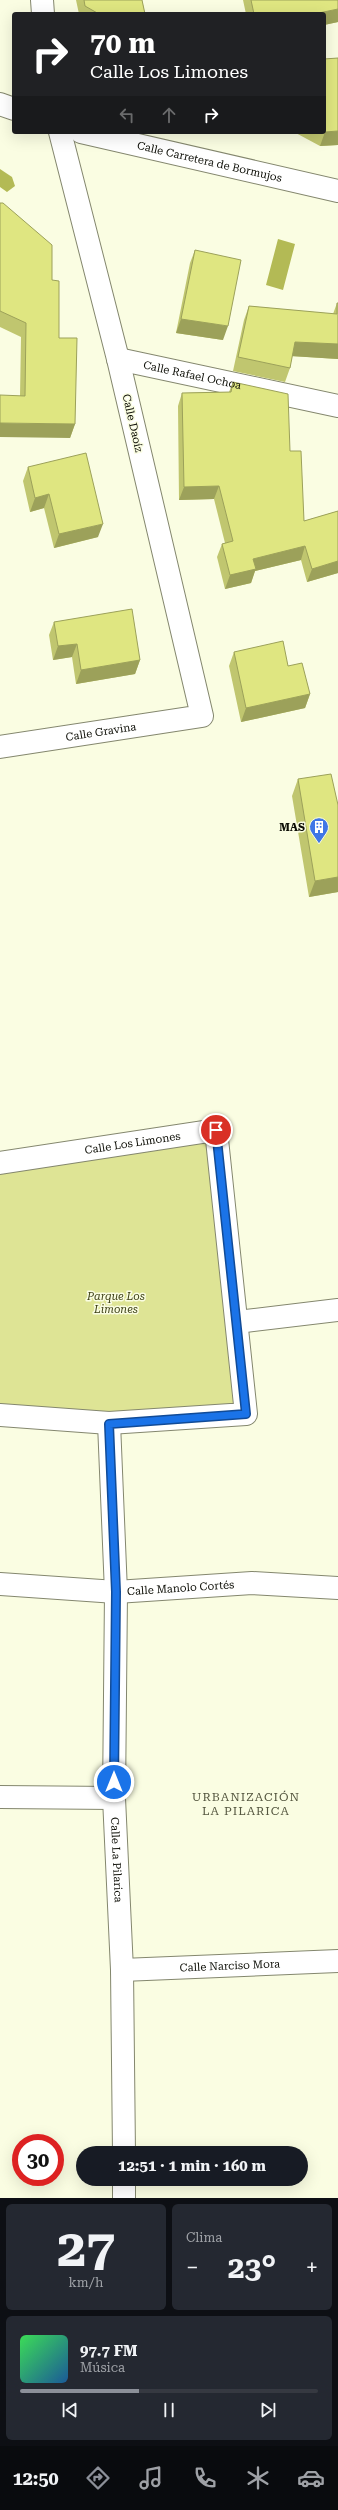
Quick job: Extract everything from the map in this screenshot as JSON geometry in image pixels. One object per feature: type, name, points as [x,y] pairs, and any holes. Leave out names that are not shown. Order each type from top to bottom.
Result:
[{"type":"street","points":[[42,0],[44,12]]},
{"type":"street","points":[[0,104],[12,108]]},
{"type":"street","name":"Calle Daoíz","points":[[61,134],[118,359],[202,716]]},
{"type":"street","name":"Calle Carretera de Bormujos","points":[[90,134],[338,191]]},
{"type":"street","name":"Calle Rafael Ochoa","points":[[118,359],[338,406]]},
{"type":"street","name":"Calle Gravina","points":[[0,747],[202,716]]},
{"type":"street","name":"Calle Los Limones","points":[[0,1163],[216,1130],[246,1414],[109,1424],[0,1415]]},
{"type":"street","points":[[237,1322],[338,1310]]},
{"type":"street","name":"Calle La Pilarica","points":[[109,1424],[116,1592],[114,1798],[122,1970],[124,2146]]},
{"type":"street","name":"Calle Manolo Cortés","points":[[0,1584],[116,1592],[252,1583],[338,1588]]},
{"type":"street","points":[[0,1797],[114,1798]]},
{"type":"street","name":"Calle Narciso Mora","points":[[122,1970],[338,1961]]},
{"type":"street","points":[[124,2186],[124,2198]]},
{"type":"green space","name":"Parque Los Limones","points":[[216,1130],[246,1414],[0,1415],[0,1163]]},
{"type":"shaded area","points":[[0,169],[12,177],[15,186],[7,192],[0,187]]},
{"type":"shaded area","points":[[278,239],[295,244],[283,290],[266,285]]},
{"type":"building","points":[[84,0],[142,0],[145,12],[96,12],[85,6]]},
{"type":"building","points":[[251,0],[338,0],[338,9],[324,12],[254,12]]},
{"type":"building","points":[[338,58],[338,131],[326,132],[326,59]]},
{"type":"building","points":[[0,203],[3,203],[52,245],[52,280],[59,281],[59,338],[77,338],[75,424],[0,423],[0,395],[25,396],[26,323],[0,311]]},
{"type":"building","points":[[195,250],[241,260],[228,326],[181,319]]},
{"type":"building","points":[[337,303],[338,344],[295,342],[290,368],[238,357],[249,306],[337,314]]},
{"type":"building","points":[[233,382],[288,394],[290,451],[301,451],[304,521],[338,511],[338,561],[312,569],[305,546],[253,559],[256,569],[230,575],[222,544],[233,541],[219,486],[184,487],[182,393],[231,392]]},
{"type":"building","points":[[86,453],[103,524],[59,534],[49,494],[35,498],[28,467]]},
{"type":"building","points":[[132,609],[140,660],[81,670],[77,644],[58,646],[54,622]]},
{"type":"building","points":[[283,641],[288,666],[302,663],[310,694],[246,708],[234,652]]},
{"type":"building","name":"MAS","points":[[331,774],[338,805],[338,877],[315,881],[298,779]]},
{"type":"place","name":"MAS","points":[[319,844]]},
{"type":"district","name":"URBANIZACIÓN LA PILARICA","points":[[246,1804]]},
{"type":"route","points":[[114,1782],[116,1592],[109,1424],[246,1414],[216,1130]]}]
